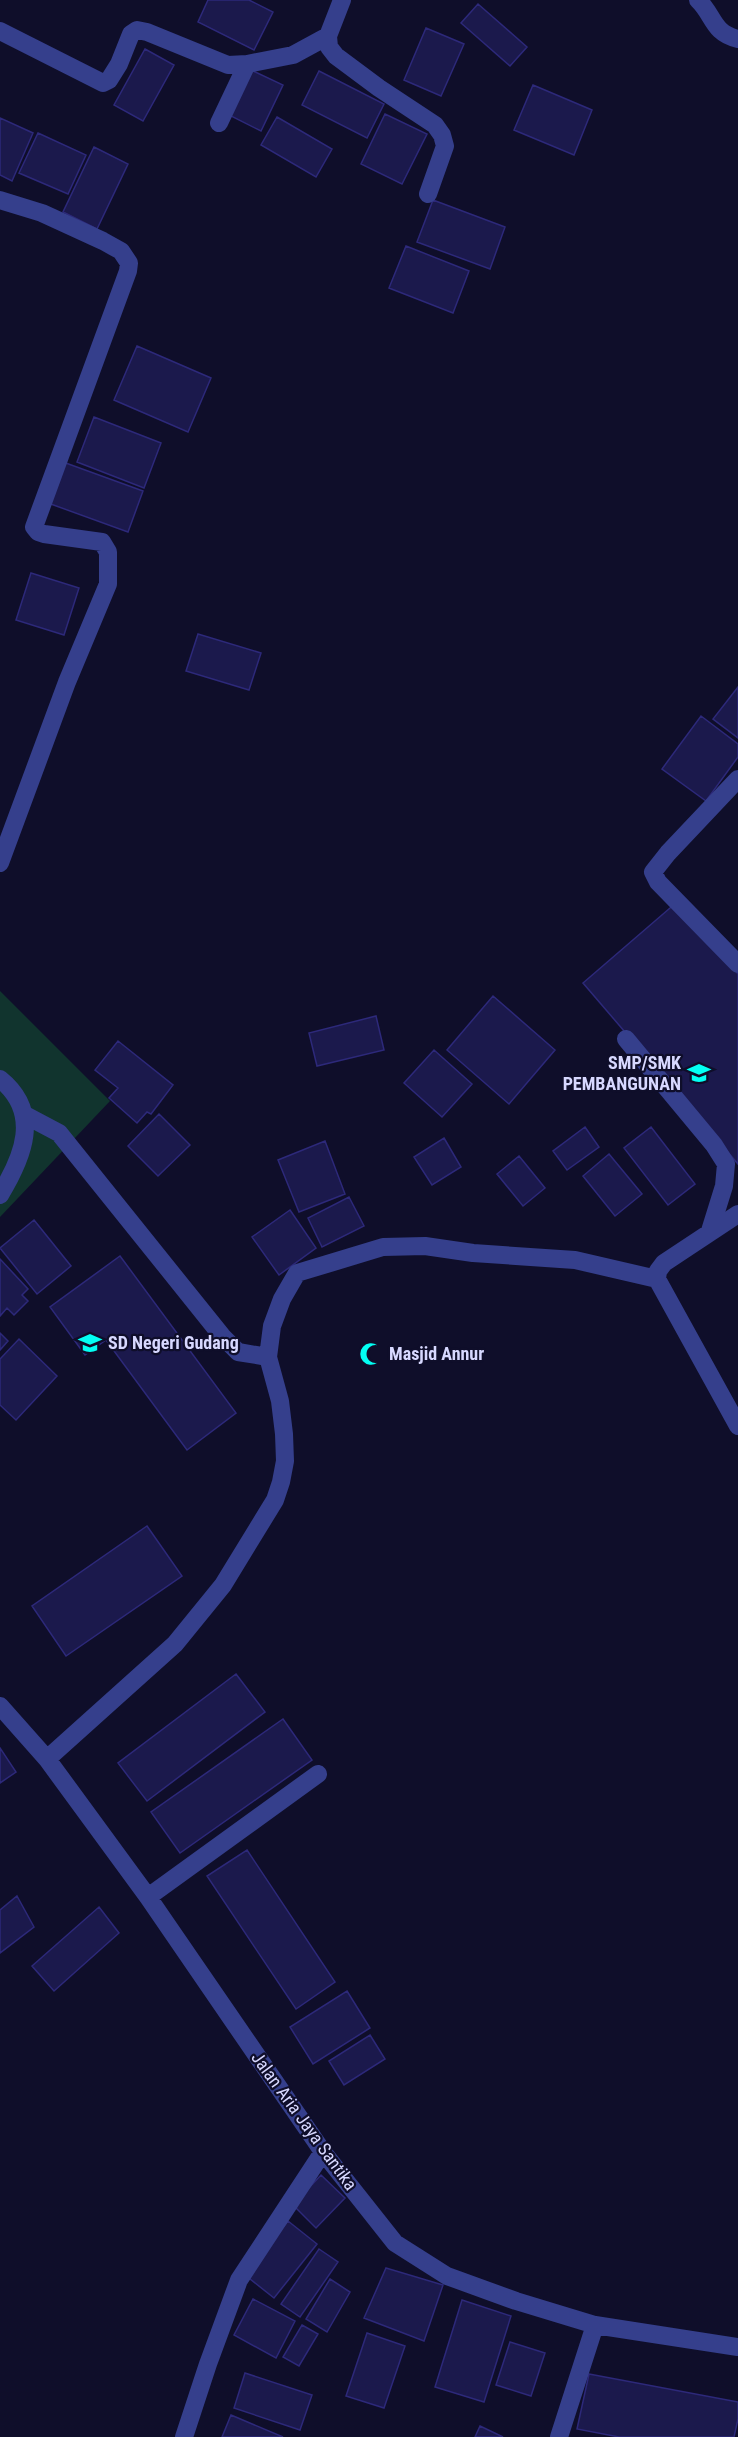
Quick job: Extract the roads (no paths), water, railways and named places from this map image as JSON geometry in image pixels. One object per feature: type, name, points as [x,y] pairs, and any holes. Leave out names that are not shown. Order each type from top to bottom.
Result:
[{"type":"street","points":[[342,0],[328,36],[329,48],[336,56],[379,88],[435,125],[442,135],[445,146],[428,194]]},
{"type":"street","points":[[698,0],[713,25],[729,37],[738,39]]},
{"type":"street","points":[[0,31],[103,83],[110,78],[131,34],[137,30],[228,65],[247,64],[293,55],[328,36]]},
{"type":"street","points":[[219,123],[247,64]]},
{"type":"street","points":[[0,200],[42,213],[104,241],[121,251],[129,263],[34,527],[38,532],[44,534],[105,545],[108,552],[108,584],[67,682],[0,863]]},
{"type":"street","points":[[738,779],[653,872],[658,882],[738,964]]},
{"type":"street","points":[[626,1039],[714,1145],[726,1164],[724,1186],[710,1231]]},
{"type":"street","points":[[0,1079],[20,1102],[25,1115],[24,1139],[16,1168],[0,1195]]},
{"type":"street","points":[[25,1115],[59,1133],[222,1336],[238,1352],[268,1357]]},
{"type":"street","points":[[657,1279],[664,1263],[738,1214]]},
{"type":"street","points":[[47,1759],[175,1644],[223,1585],[275,1500],[285,1461],[284,1434],[280,1401],[268,1357],[272,1326],[282,1299],[297,1273],[383,1247],[425,1246],[474,1253],[575,1260],[657,1279],[738,1426]]},
{"type":"street","name":"Jalan Aria Jaya Santika","points":[[0,1706],[47,1759],[148,1897],[323,2151],[395,2243],[447,2276],[516,2301],[595,2325],[738,2347]]},
{"type":"street","points":[[148,1897],[318,1774]]},
{"type":"street","points":[[184,2437],[239,2280],[323,2151]]},
{"type":"street","points":[[559,2437],[595,2325]]},
{"type":"place","name":"SMP/SMK PEMBANGUNAN","points":[[699,1073]]},
{"type":"place","name":"SD Negeri Gudang","points":[[90,1343]]},
{"type":"place","name":"Masjid Annur","points":[[371,1354]]}]
